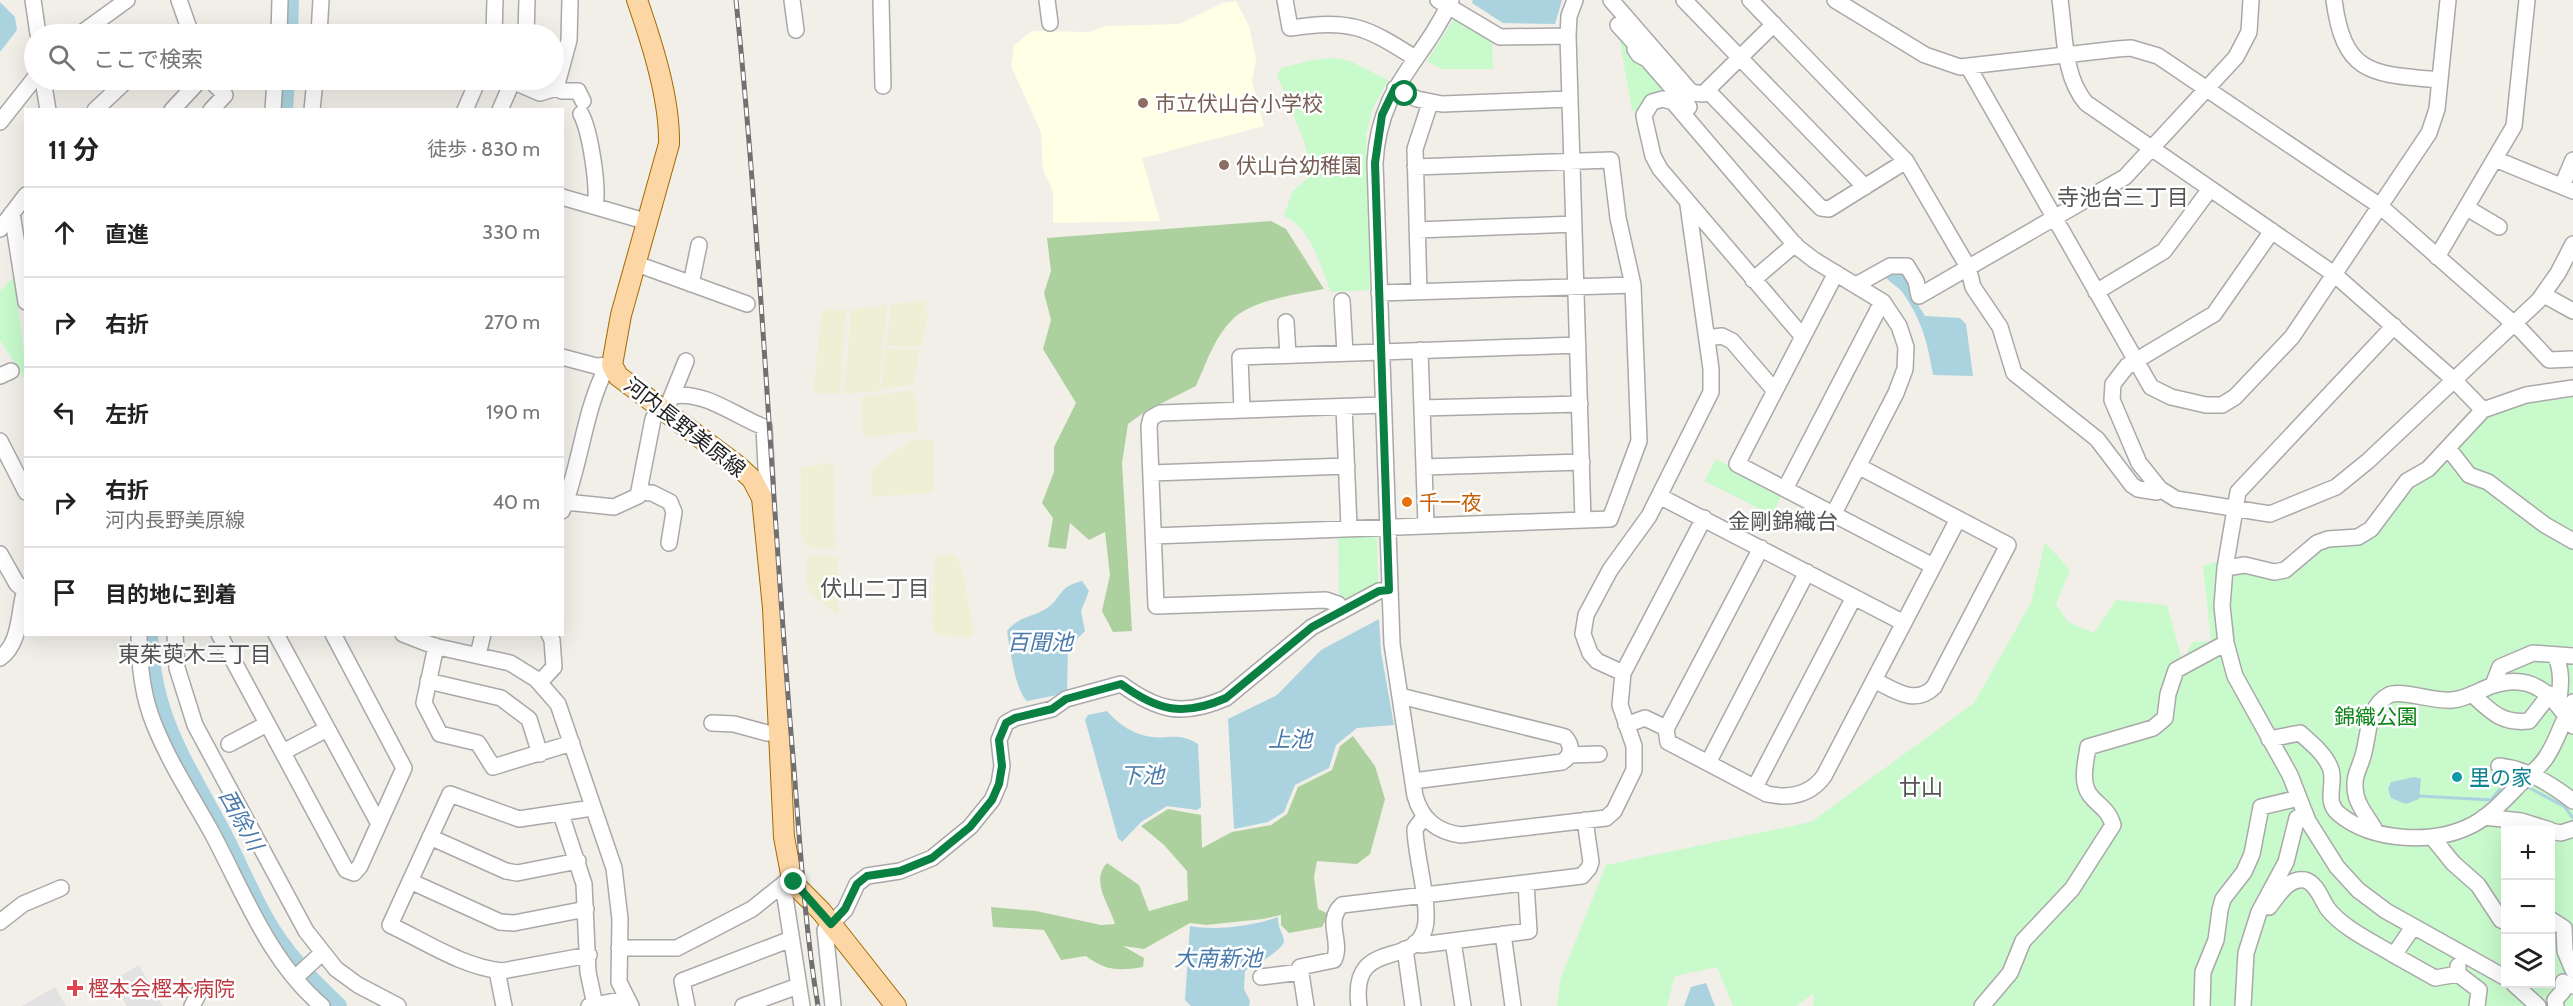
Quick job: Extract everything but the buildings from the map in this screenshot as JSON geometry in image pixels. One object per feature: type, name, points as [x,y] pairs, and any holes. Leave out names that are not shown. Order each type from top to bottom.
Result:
[{"type":"main road","name":"河内長野美原線","points":[[638,0],[652,46],[669,127],[668,153],[607,371],[666,404],[745,472],[758,488],[762,498],[773,608],[778,733],[788,881],[797,887],[831,924],[896,1006]]},
{"type":"street","points":[[33,0],[37,24]]},
{"type":"street","points":[[94,24],[127,0]]},
{"type":"street","points":[[179,0],[187,24]]},
{"type":"street","points":[[279,24],[280,0]]},
{"type":"street","points":[[320,24],[321,0]]},
{"type":"street","points":[[494,24],[495,0]]},
{"type":"street","points":[[526,24],[527,0]]},
{"type":"street","points":[[564,58],[569,40],[570,0]]},
{"type":"street","points":[[792,0],[796,30]]},
{"type":"street","points":[[880,0],[883,86]]},
{"type":"street","points":[[1047,0],[1050,23]]},
{"type":"street","points":[[1285,0],[1290,28],[1332,22],[1357,26],[1384,38],[1415,58]]},
{"type":"street","points":[[1575,0],[1569,16],[1569,99],[1584,520]]},
{"type":"street","points":[[1611,0],[1691,92],[1703,94],[1774,24]]},
{"type":"street","points":[[1684,0],[1865,187]]},
{"type":"street","points":[[1750,0],[1906,161],[1968,267],[1973,287],[2000,327],[2014,373],[2097,440],[2132,485],[2149,491],[2157,492],[2160,489]]},
{"type":"street","points":[[1835,0],[1935,60],[1969,68],[2116,49],[2146,52],[2171,63],[2381,207],[2549,360],[2573,359]]},
{"type":"street","points":[[2060,0],[2073,84],[2086,103],[2334,274],[2454,380],[2483,410]]},
{"type":"street","points":[[1856,285],[1890,266],[1907,266],[1916,281],[1919,296],[2112,187],[2136,168],[2236,57],[2246,41],[2251,22],[2251,0]]},
{"type":"street","points":[[2334,0],[2341,39],[2361,64],[2392,76],[2440,81]]},
{"type":"street","points":[[1969,68],[2135,361],[2156,392],[2206,405],[2229,402],[2292,337],[2429,133],[2437,109],[2448,0]]},
{"type":"street","points":[[2437,257],[2495,159],[2516,117],[2528,0]]},
{"type":"street","points":[[1568,36],[1500,38],[1446,2],[1415,58],[1395,88],[1382,115],[1376,145],[1392,644],[1413,781],[1419,807],[1424,817],[1441,830],[1461,835],[1585,820],[1612,814],[1631,781],[1635,759],[1619,698],[1623,674],[1704,519]]},
{"type":"street","points":[[1624,15],[1618,25],[1638,46],[1635,49],[1639,55],[1647,59],[1707,130],[1703,135]]},
{"type":"street","points":[[1395,88],[1430,103],[1569,99]]},
{"type":"street","points":[[0,122],[25,90]]},
{"type":"street","points":[[45,90],[48,108]]},
{"type":"street","points":[[97,108],[116,90]]},
{"type":"street","points":[[174,108],[191,90]]},
{"type":"street","points":[[213,108],[225,95],[220,90]]},
{"type":"street","points":[[273,108],[275,90]]},
{"type":"street","points":[[312,108],[314,90]]},
{"type":"street","points":[[466,108],[474,90]]},
{"type":"street","points":[[501,108],[508,90]]},
{"type":"street","points":[[534,90],[540,93],[550,90]]},
{"type":"street","points":[[560,90],[578,91],[598,183],[595,206]]},
{"type":"street","points":[[1707,90],[1821,208],[1830,209],[1906,161]]},
{"type":"street","points":[[1803,337],[1656,164],[1644,115],[1652,102],[1668,99],[1678,107],[1795,244],[1882,302],[1894,316],[1903,336],[1905,369],[1896,393],[1833,515]]},
{"type":"street","points":[[1419,292],[1415,167],[1418,136],[1430,103]]},
{"type":"street","points":[[2495,159],[2567,189],[2573,160]]},
{"type":"street","points":[[1153,536],[1610,519],[1639,441],[1633,285],[1618,218],[1611,160],[1415,167]]},
{"type":"street","points":[[2096,292],[2164,251],[2210,189]]},
{"type":"street","points":[[0,229],[24,198]]},
{"type":"street","points":[[564,198],[648,222]]},
{"type":"street","points":[[1623,674],[1597,661],[1590,653],[1584,644],[1583,626],[1610,570],[1641,529],[1711,392],[1707,338],[1688,203]]},
{"type":"street","points":[[2467,208],[2499,227]]},
{"type":"street","points":[[12,213],[24,290]]},
{"type":"street","points":[[1417,230],[1574,224]]},
{"type":"street","points":[[1693,234],[1697,226],[1707,226]]},
{"type":"street","points":[[2272,231],[2214,314],[2135,361],[2116,377],[2112,400],[2135,456],[2160,489],[2176,499],[2270,514],[2336,487],[2368,461],[2544,295],[2573,244]]},
{"type":"street","points":[[1753,280],[1795,244]]},
{"type":"street","points":[[691,284],[699,245]]},
{"type":"street","points":[[637,264],[747,304]]},
{"type":"street","points":[[1836,273],[1737,464],[1933,566]]},
{"type":"street","points":[[1379,293],[1633,285]]},
{"type":"street","points":[[2544,295],[2573,311]]},
{"type":"street","points":[[1342,301],[1345,353]]},
{"type":"street","points":[[1785,489],[1882,302]]},
{"type":"street","points":[[1286,322],[1288,355]]},
{"type":"street","points":[[2394,326],[2238,492],[2225,566],[2222,606],[2226,643],[2235,676],[2299,798],[2305,814],[2337,867],[2358,890],[2386,911],[2501,976]]},
{"type":"street","points":[[1707,338],[1722,336],[1732,341],[1775,391]]},
{"type":"street","points":[[1242,410],[1240,357],[1578,345]]},
{"type":"street","points":[[1420,350],[1426,525]]},
{"type":"street","points":[[564,358],[607,371],[593,403],[574,480],[564,507],[614,507],[635,500],[640,492],[653,419],[666,404],[686,361]]},
{"type":"street","points":[[2225,566],[2245,565],[2274,572],[2285,570],[2317,543],[2328,539],[2358,537],[2371,529],[2407,481],[2428,470],[2483,410],[2526,395],[2573,388]]},
{"type":"street","points":[[666,404],[683,394],[702,399],[764,427],[767,488],[762,498]]},
{"type":"street","points":[[1422,408],[1580,404]]},
{"type":"street","points":[[1342,611],[1338,604],[1326,600],[1155,606],[1151,418],[1160,413],[1383,405]]},
{"type":"street","points":[[1344,407],[1349,528]]},
{"type":"street","points":[[0,441],[24,488]]},
{"type":"street","points":[[2448,448],[2469,475],[2496,487],[2545,525],[2573,541]]},
{"type":"street","points":[[1424,467],[1582,462]]},
{"type":"street","points":[[1151,473],[1347,466]]},
{"type":"street","points":[[1858,466],[2008,545],[1934,687],[1928,693],[1913,697],[1903,695],[1874,680]]},
{"type":"street","points":[[640,492],[652,493],[670,502],[674,512],[669,543]]},
{"type":"street","points":[[1659,496],[1904,623]]},
{"type":"street","points":[[1761,548],[1666,728],[1668,742],[1767,794],[1785,797],[1802,794],[1818,784],[1958,519]]},
{"type":"street","points":[[0,554],[17,584],[24,588]]},
{"type":"street","points":[[1708,763],[1807,572]]},
{"type":"street","points":[[833,1006],[824,939],[825,930],[845,909],[849,897],[862,880],[879,873],[916,866],[932,858],[970,827],[992,800],[999,784],[1002,766],[1001,732],[1006,723],[1015,718],[1052,709],[1066,699],[1121,684],[1152,704],[1171,709],[1191,710],[1209,705],[1226,698],[1312,627],[1379,591],[1389,590]]},
{"type":"street","points":[[0,658],[8,652],[14,642],[24,593]]},
{"type":"street","points":[[1755,787],[1854,597]]},
{"type":"street","points":[[139,636],[141,682],[153,723],[269,943],[322,1006]]},
{"type":"street","points":[[175,636],[177,668],[195,725],[320,955],[357,985],[398,1006]]},
{"type":"street","points":[[220,636],[349,872],[357,871],[404,768],[334,636]]},
{"type":"street","points":[[277,636],[379,824]]},
{"type":"street","points":[[408,636],[436,646],[510,663],[540,682],[558,704],[614,868],[620,919],[619,982],[628,1003],[592,1005],[588,972],[584,884],[561,814]]},
{"type":"street","points":[[478,655],[483,636]]},
{"type":"street","points":[[540,682],[554,667],[550,636]]},
{"type":"street","points":[[1982,1006],[2010,973],[2023,941],[2072,889],[2112,825],[2109,812],[2088,793],[2084,773],[2088,747],[2153,728],[2165,718],[2168,694],[2176,670],[2226,643]]},
{"type":"street","points":[[436,646],[424,703],[440,734],[478,743],[493,767],[572,743]]},
{"type":"street","points":[[2493,685],[2500,667],[2533,653],[2573,656]]},
{"type":"street","points":[[2553,698],[2559,699],[2560,665],[2555,655]]},
{"type":"street","points":[[428,681],[501,698],[530,719],[540,753]]},
{"type":"street","points":[[2374,832],[2374,828],[2356,798],[2354,777],[2364,754],[2370,719],[2378,704],[2388,695],[2397,693],[2442,700],[2472,694],[2493,685],[2525,684],[2540,687],[2553,698],[2570,721]]},
{"type":"street","points":[[2472,694],[2501,720],[2516,722],[2529,721],[2553,698]]},
{"type":"street","points":[[1400,696],[1558,735],[1569,742],[1570,755]]},
{"type":"street","points":[[2269,739],[2300,733],[2322,753],[2333,776],[2330,797],[2337,813],[2356,826],[2374,832],[2432,837],[2455,832],[2484,817],[2524,780],[2548,755],[2570,721],[2573,702]]},
{"type":"street","points":[[1626,725],[1645,718],[1666,728]]},
{"type":"street","points":[[712,723],[734,724],[767,733],[778,733]]},
{"type":"street","points":[[229,744],[267,724]]},
{"type":"street","points":[[283,753],[327,729]]},
{"type":"street","points":[[1413,781],[1552,764],[1562,762],[1570,755],[1599,754]]},
{"type":"street","points":[[2499,766],[2514,767],[2524,780],[2573,801]]},
{"type":"street","points":[[589,956],[497,971],[471,964],[390,926],[450,794],[509,817],[529,819],[592,808]]},
{"type":"street","points":[[2202,1006],[2203,972],[2216,940],[2223,899],[2244,872],[2252,854],[2261,807],[2299,798]]},
{"type":"street","points":[[2243,1006],[2246,953],[2262,905],[2286,862],[2297,818],[2305,814]]},
{"type":"street","points":[[1413,1006],[1410,946],[1425,926],[1415,829],[1424,817]]},
{"type":"street","points":[[2484,817],[2521,821],[2536,826]]},
{"type":"street","points":[[1306,1006],[1300,967],[1334,960],[1337,953],[1333,921],[1342,905],[1576,877],[1586,872],[1591,862],[1585,820]]},
{"type":"street","points":[[2555,832],[2561,833],[2573,829]]},
{"type":"street","points":[[430,837],[506,871],[517,873],[578,861]]},
{"type":"street","points":[[2432,837],[2453,863],[2478,885],[2501,920]]},
{"type":"street","points":[[2262,905],[2269,907],[2288,885],[2294,881],[2305,880],[2312,884],[2329,910],[2343,923],[2394,955],[2435,978],[2458,974],[2479,990],[2477,1006]]},
{"type":"street","points":[[410,881],[500,922],[514,923],[586,909]]},
{"type":"street","points":[[788,881],[791,939],[801,1006]]},
{"type":"street","points":[[619,948],[676,948],[753,909],[788,881]]},
{"type":"street","points":[[1359,1006],[1358,985],[1361,973],[1381,958],[1410,946],[1529,931],[1526,883]]},
{"type":"street","points":[[0,922],[23,904],[61,888]]},
{"type":"street","points":[[2555,922],[2564,928],[2566,954],[2573,970]]},
{"type":"street","points":[[2394,955],[2413,927]]},
{"type":"street","points":[[1503,934],[1514,1006]]},
{"type":"street","points":[[687,1006],[682,981],[791,939]]},
{"type":"street","points":[[1454,941],[1463,1006]]},
{"type":"street","points":[[2555,948],[2566,954]]},
{"type":"street","points":[[2458,974],[2459,952]]},
{"type":"street","points":[[296,977],[320,955]]},
{"type":"street","points":[[497,971],[504,1006]]},
{"type":"street","points":[[1261,977],[1301,972]]},
{"type":"street","points":[[2556,1006],[2555,1000],[2563,991],[2563,982],[2573,986]]},
{"type":"street","points":[[743,1006],[798,986]]},
{"type":"street","points":[[192,1006],[201,987]]},
{"type":"street","points":[[2518,988],[2538,1006]]},
{"type":"shaded area","name":"市立伏山台小学校","points":[[1236,1],[1249,26],[1256,59],[1252,81],[1264,126],[1142,158],[1160,221],[1053,223],[1053,191],[1043,170],[1041,132],[1011,66],[1014,45],[1032,31],[1089,32],[1106,26],[1179,24],[1223,3]]},
{"type":"shaded area","points":[[926,300],[924,309],[929,312],[921,348],[886,345],[891,304]]},
{"type":"shaded area","points":[[887,305],[879,391],[844,394],[851,310]]},
{"type":"shaded area","points":[[822,309],[846,310],[840,394],[813,393]]},
{"type":"shaded area","points":[[885,348],[920,350],[913,385],[881,389]]},
{"type":"shaded area","points":[[915,390],[918,433],[898,433],[870,438],[863,433],[861,397]]},
{"type":"shaded area","points":[[911,440],[933,440],[933,493],[872,497],[872,469]]},
{"type":"shaded area","points":[[833,462],[836,549],[807,547],[801,535],[801,468]]},
{"type":"shaded area","points":[[954,554],[961,564],[974,633],[971,638],[935,634],[932,623],[935,556]]},
{"type":"shaded area","points":[[807,556],[838,556],[838,616],[820,603],[806,586]]},
{"type":"shaded area","points":[[139,965],[163,1006],[127,1006],[113,980]]},
{"type":"shaded area","points":[[55,987],[66,1006],[22,1006]]},
{"type":"green space","points":[[1455,17],[1492,39],[1493,69],[1442,69],[1427,61]]},
{"type":"green space","points":[[1618,30],[1674,92],[1662,92],[1640,112],[1632,110]]},
{"type":"green space","points":[[1334,58],[1350,61],[1388,80],[1373,108],[1366,135],[1370,290],[1331,292],[1308,238],[1293,221],[1284,216],[1292,192],[1308,178],[1311,170],[1304,141],[1277,75],[1281,68],[1313,60]]},
{"type":"green space","points":[[1271,221],[1286,229],[1324,289],[1275,299],[1240,313],[1220,335],[1196,386],[1146,411],[1128,424],[1122,463],[1132,631],[1113,632],[1102,611],[1110,575],[1105,532],[1089,540],[1070,523],[1066,549],[1048,547],[1053,518],[1042,503],[1054,472],[1054,447],[1076,403],[1043,349],[1051,320],[1044,293],[1051,271],[1047,238]]},
{"type":"green space","points":[[14,277],[24,352],[24,378],[0,340],[0,291]]},
{"type":"green space","name":"錦織公園","points":[[2573,388],[2573,1006],[1813,1006],[1814,993],[1796,1006],[1733,1006],[1717,967],[1675,976],[1667,1006],[1557,1006],[1560,980],[1606,865],[1811,822],[1974,703],[2031,603],[2045,542],[2070,570],[2056,604],[2068,622],[2094,633],[2116,600],[2167,605],[2182,660],[2193,642],[2211,641],[2203,566],[2223,560],[2274,572],[2317,543],[2358,537],[2483,410]]},
{"type":"green space","points":[[1716,459],[1783,493],[1772,515],[1704,481]]},
{"type":"green space","points":[[1338,534],[1377,534],[1378,583],[1350,599],[1339,596]]},
{"type":"green space","points":[[1353,736],[1375,766],[1385,799],[1370,854],[1357,864],[1317,861],[1314,877],[1318,909],[1329,914],[1322,927],[1289,933],[1281,925],[1281,915],[1206,925],[1190,923],[1144,949],[1123,946],[1144,958],[1143,967],[1113,969],[1100,965],[1086,956],[1061,960],[1044,930],[993,927],[991,907],[1036,911],[1101,925],[1115,924],[1100,885],[1102,870],[1107,863],[1139,885],[1149,911],[1188,900],[1187,871],[1164,845],[1141,826],[1168,809],[1201,815],[1202,848],[1232,832],[1271,825],[1287,814],[1298,787],[1332,770],[1340,746]]},
{"type":"water","points":[[1473,0],[1562,0],[1555,24],[1503,23],[1472,3]]},
{"type":"water","points":[[0,2],[15,17],[17,30],[0,52]]},
{"type":"water","points":[[1903,272],[1910,283],[1912,295],[1925,316],[1960,318],[1966,324],[1973,376],[1933,375],[1920,323],[1903,293],[1884,274]]},
{"type":"water","name":"百聞池","points":[[1082,581],[1089,591],[1081,611],[1085,631],[1068,648],[1067,693],[1027,701],[1016,678],[1007,631],[1020,620],[1050,606],[1064,590]]},
{"type":"water","name":"上池","points":[[1379,619],[1381,652],[1394,725],[1357,728],[1336,745],[1329,768],[1295,785],[1284,812],[1268,822],[1234,829],[1228,719],[1277,695],[1321,650]]},
{"type":"water","name":"下池","points":[[1107,711],[1121,724],[1139,734],[1152,737],[1180,737],[1198,744],[1201,807],[1197,810],[1167,806],[1141,822],[1122,842],[1118,838],[1085,720],[1088,715]]},
{"type":"water","points":[[2415,777],[2421,779],[2419,799],[2406,804],[2391,798],[2388,789],[2391,782]]},
{"type":"water","name":"大南新池","points":[[1278,917],[1283,944],[1275,952],[1245,971],[1244,989],[1250,1001],[1249,1006],[1191,1006],[1185,1000],[1190,926],[1234,927]]},
{"type":"water","points":[[1706,983],[1715,1006],[1684,1006],[1691,987]]},
{"type":"waterway","name":"西除川","points":[[289,24],[290,0]]},
{"type":"waterway","name":"西除川","points":[[284,108],[285,90]]},
{"type":"waterway","name":"西除川","points":[[149,636],[156,688],[170,732],[223,833],[258,907],[280,943],[298,966],[338,1006]]},
{"type":"waterway","points":[[2419,796],[2491,800],[2507,781],[2515,780]]},
{"type":"waterway","points":[[2526,786],[2565,807],[2573,818]]},
{"type":"railway","points":[[736,0],[759,275],[802,870],[818,1006]]},
{"type":"place","name":"市立伏山台小学校","points":[[1143,103]]},
{"type":"place","name":"伏山台幼稚園","points":[[1224,165]]},
{"type":"place","name":"千一夜","points":[[1407,502]]},
{"type":"place","name":"里の家","points":[[2457,777]]},
{"type":"place","name":"樫本会樫本病院","points":[[75,988]]},
{"type":"district","name":"寺池台三丁目","points":[[2123,197]]},
{"type":"district","name":"金剛錦織台","points":[[1783,521]]},
{"type":"district","name":"伏山二丁目","points":[[875,588]]},
{"type":"district","name":"東茱萸木三丁目","points":[[195,654]]},
{"type":"district","name":"廿山","points":[[1921,787]]},
{"type":"route","points":[[794,882],[831,924],[845,909],[857,884],[867,876],[916,866],[932,858],[970,827],[992,800],[999,784],[1002,766],[999,740],[1006,723],[1015,718],[1052,709],[1066,699],[1072,700],[1121,684],[1152,704],[1171,709],[1191,710],[1209,705],[1226,698],[1312,627],[1379,591],[1389,590],[1375,163],[1382,115],[1395,88],[1405,94]]}]
